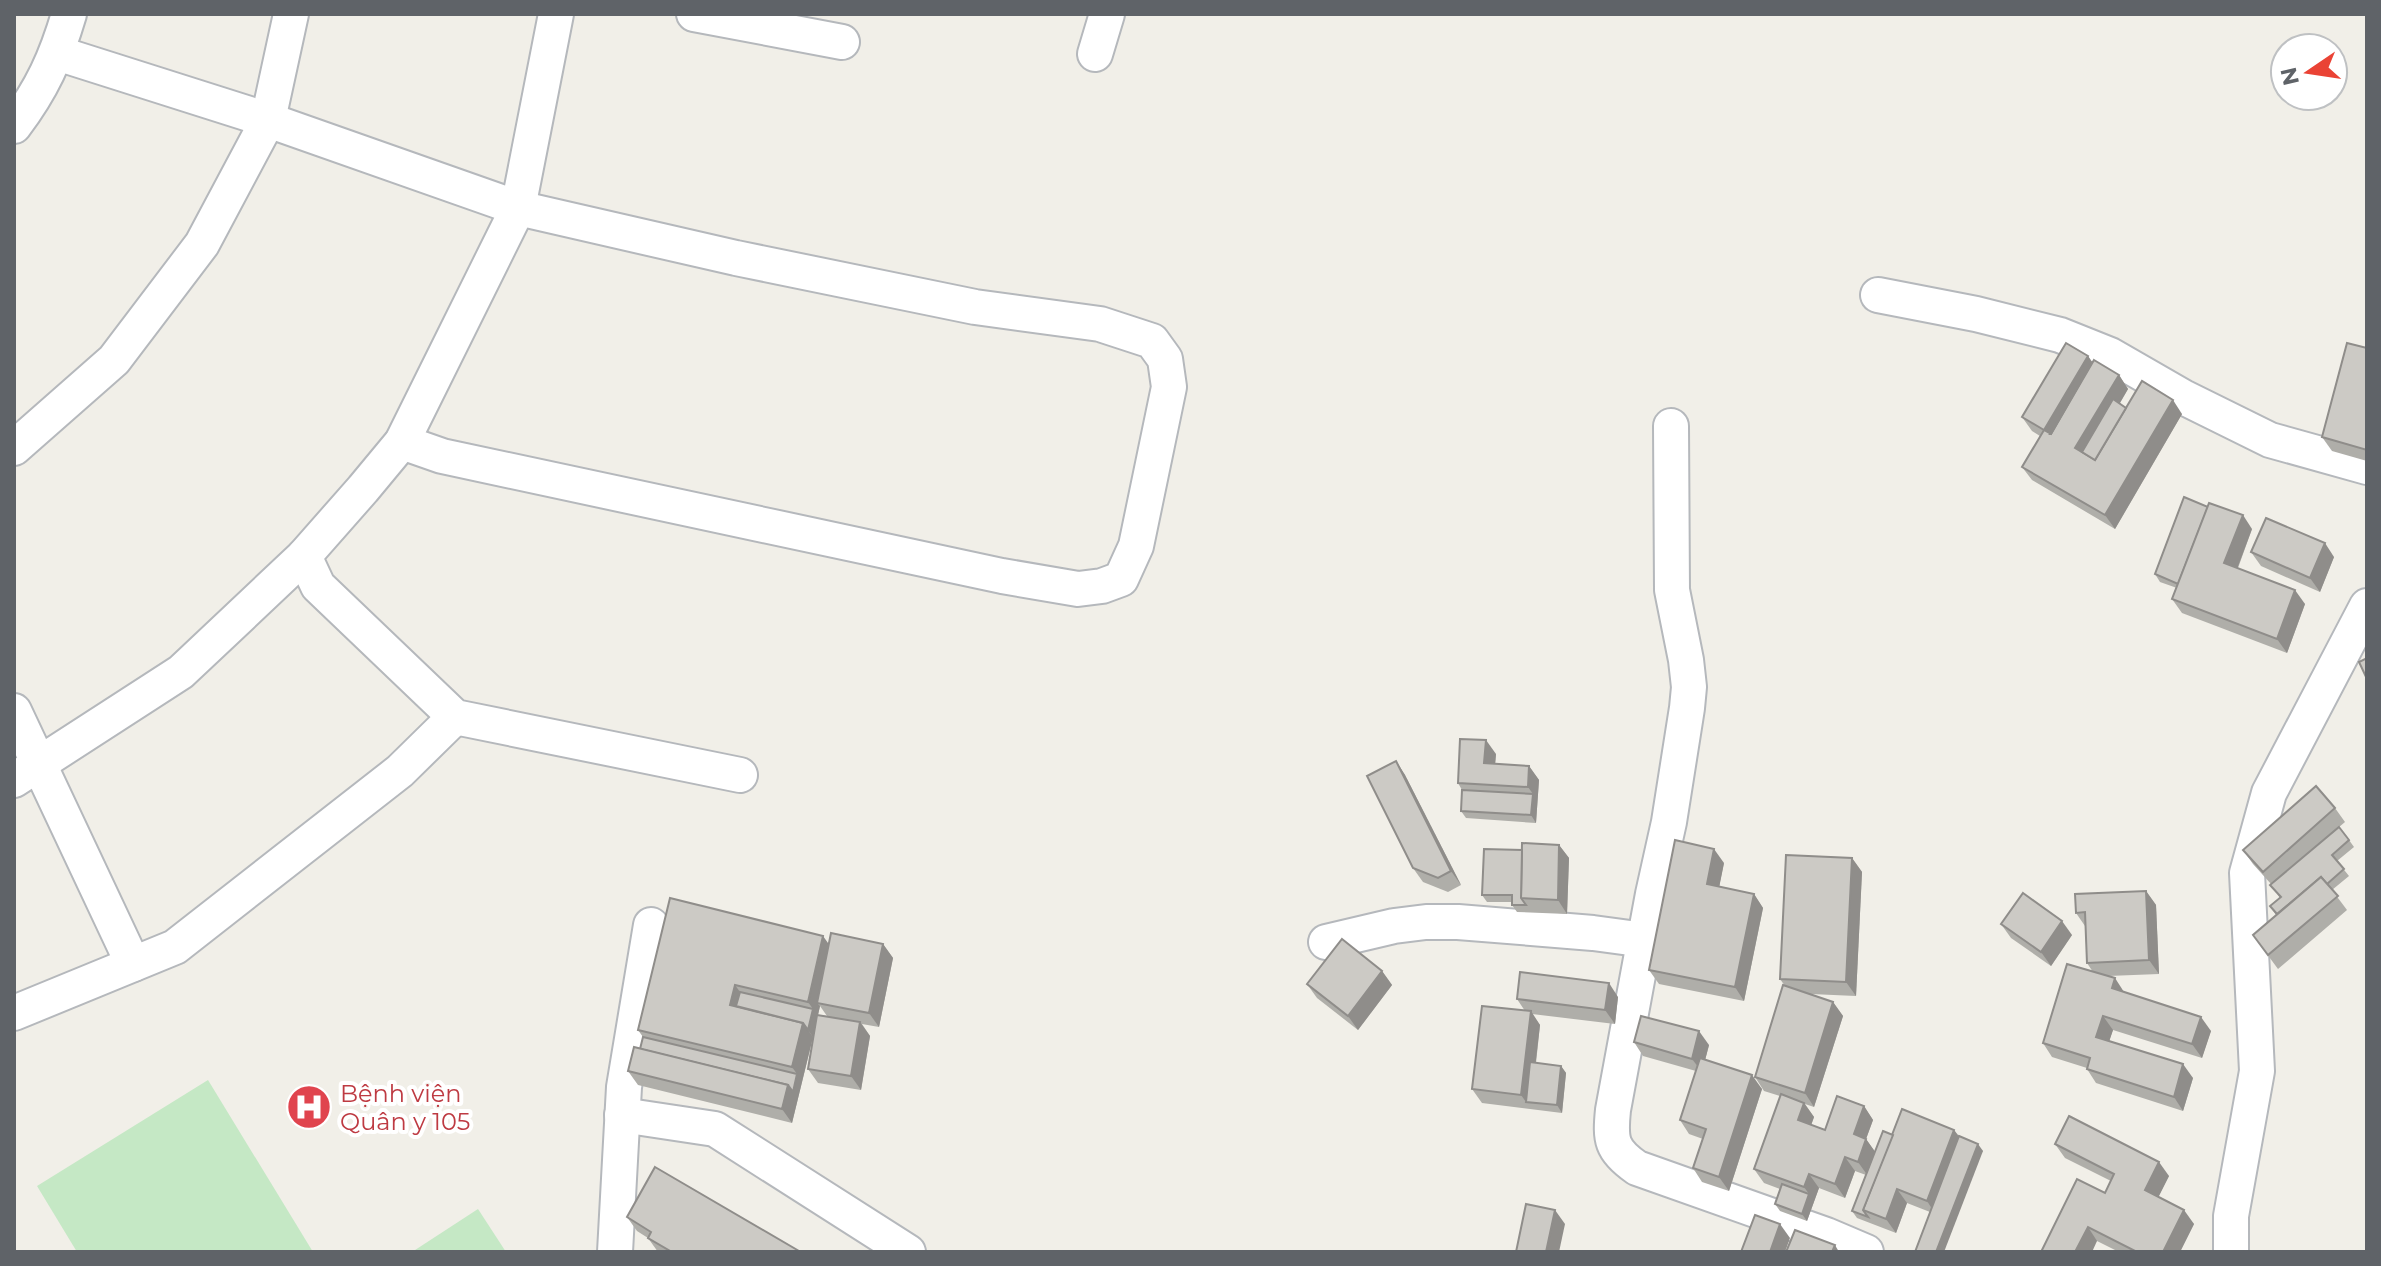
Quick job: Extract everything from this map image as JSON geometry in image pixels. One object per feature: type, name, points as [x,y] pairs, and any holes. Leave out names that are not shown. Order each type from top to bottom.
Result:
[{"type":"street","points":[[14,126],[31,103],[57,53],[69,14]]},
{"type":"street","points":[[14,448],[114,360],[202,244],[268,120],[291,14]]},
{"type":"street","points":[[26,771],[181,672],[304,556],[402,442],[518,208],[556,14]]},
{"type":"street","points":[[694,14],[842,42]]},
{"type":"street","points":[[1095,54],[1107,14]]},
{"type":"street","points":[[57,53],[268,120],[518,208],[736,258],[975,307],[1100,324],[1152,341],[1165,359],[1169,387],[1136,546],[1121,579],[1102,586],[1078,589],[1002,576],[442,456],[402,442]]},
{"type":"street","points":[[1878,295],[1976,314],[2060,335],[2110,355],[2195,403],[2270,440],[2367,467]]},
{"type":"street","points":[[1671,426],[1672,590],[1689,687],[1669,822],[1613,1110],[1613,1142],[1620,1157],[1637,1168],[1866,1252]]},
{"type":"street","points":[[304,556],[318,586],[455,717],[740,775]]},
{"type":"street","points":[[2231,1252],[2231,1216],[2257,1071],[2247,873],[2269,793],[2367,606]]},
{"type":"street","points":[[14,711],[26,771],[133,964]]},
{"type":"street","points":[[14,1013],[175,947],[400,771],[455,717]]},
{"type":"street","points":[[1326,942],[1426,922],[1593,933],[1645,940]]},
{"type":"street","points":[[615,1252],[624,1087],[651,925]]},
{"type":"street","points":[[622,1115],[715,1129],[908,1252]]},
{"type":"green space","points":[[208,1080],[313,1252],[77,1252],[37,1186]]},
{"type":"green space","points":[[478,1209],[506,1252],[412,1252]]},
{"type":"building","points":[[2066,343],[2088,356],[2044,430],[2022,417]]},
{"type":"building","points":[[2347,343],[2367,348],[2367,450],[2322,437]]},
{"type":"building","points":[[2094,360],[2119,375],[2075,448],[2095,460],[2142,381],[2173,400],[2105,515],[2022,467],[2044,430],[2051,434]]},
{"type":"building","points":[[2113,399],[2126,408],[2095,460],[2082,452]]},
{"type":"building","points":[[2184,497],[2208,507],[2178,584],[2155,574]]},
{"type":"building","points":[[2209,503],[2243,515],[2224,563],[2295,590],[2277,639],[2172,599]]},
{"type":"building","points":[[2266,518],[2325,543],[2310,578],[2251,552]]},
{"type":"building","points":[[2367,658],[2367,679],[2359,662]]},
{"type":"building","points":[[1460,739],[1486,740],[1484,763],[1529,766],[1528,787],[1458,783]]},
{"type":"building","points":[[1396,761],[1451,871],[1438,878],[1413,868],[1367,776]]},
{"type":"building","points":[[2316,786],[2335,808],[2263,872],[2243,850]]},
{"type":"building","points":[[1462,790],[1533,794],[1531,815],[1461,811]]},
{"type":"building","points":[[2339,827],[2349,840],[2332,855],[2344,869],[2327,884],[2321,877],[2277,914],[2270,906],[2281,897],[2270,885]]},
{"type":"building","points":[[1675,840],[1714,849],[1707,884],[1754,894],[1735,987],[1649,970]]},
{"type":"building","points":[[1522,843],[1559,845],[1558,900],[1521,898]]},
{"type":"building","points":[[1484,849],[1522,850],[1521,898],[1526,905],[1512,905],[1512,895],[1482,895]]},
{"type":"building","points":[[1786,855],[1852,858],[1846,982],[1780,979]]},
{"type":"building","points":[[2321,877],[2338,896],[2268,955],[2253,935]]},
{"type":"building","points":[[2146,891],[2149,960],[2087,963],[2085,912],[2076,913],[2075,894]]},
{"type":"building","points":[[2023,893],[2062,921],[2041,952],[2001,924]]},
{"type":"building","points":[[670,898],[823,936],[808,1002],[735,985],[730,1005],[803,1023],[792,1067],[638,1030]]},
{"type":"building","points":[[831,933],[883,944],[869,1013],[817,1003]]},
{"type":"building","points":[[1342,939],[1382,971],[1348,1016],[1307,984]]},
{"type":"building","points":[[2067,964],[2115,978],[2112,988],[2201,1017],[2192,1044],[2103,1016],[2096,1037],[2183,1064],[2174,1097],[2087,1069],[2090,1058],[2043,1043]]},
{"type":"building","points":[[1520,972],[1609,983],[1605,1010],[1517,999]]},
{"type":"building","points":[[1783,985],[1833,1002],[1805,1093],[1755,1077]]},
{"type":"building","points":[[740,992],[813,1009],[808,1030],[803,1023],[736,1006]]},
{"type":"building","points":[[1482,1006],[1531,1011],[1521,1095],[1472,1089]]},
{"type":"building","points":[[817,1015],[860,1022],[851,1076],[808,1069]]},
{"type":"building","points":[[1641,1016],[1699,1031],[1692,1059],[1634,1042]]},
{"type":"building","points":[[643,1037],[797,1074],[793,1092],[788,1085],[640,1049]]},
{"type":"building","points":[[634,1047],[788,1085],[782,1109],[628,1071]]},
{"type":"building","points":[[1700,1058],[1752,1075],[1719,1177],[1693,1168],[1706,1129],[1680,1120]]},
{"type":"building","points":[[1530,1062],[1561,1066],[1557,1105],[1526,1102]]},
{"type":"building","points":[[1781,1094],[1804,1103],[1798,1120],[1825,1130],[1837,1096],[1864,1106],[1854,1134],[1866,1139],[1858,1162],[1845,1157],[1835,1184],[1809,1174],[1804,1187],[1754,1169]]},
{"type":"building","points":[[1902,1109],[1954,1130],[1927,1201],[1897,1189],[1886,1219],[1863,1210]]},
{"type":"building","points":[[2069,1116],[2159,1162],[2145,1190],[2184,1210],[2163,1252],[2137,1252],[2088,1227],[2075,1252],[2041,1252],[2077,1179],[2105,1193],[2114,1174],[2055,1144]]},
{"type":"building","points":[[1883,1131],[1893,1135],[1863,1210],[1868,1217],[1852,1211]]},
{"type":"building","points":[[1959,1136],[1978,1144],[1936,1252],[1915,1252]]},
{"type":"building","points":[[655,1167],[799,1252],[672,1252],[648,1238],[651,1232],[627,1217]]},
{"type":"building","points":[[1782,1184],[1809,1194],[1802,1214],[1775,1204]]},
{"type":"building","points":[[1526,1204],[1555,1210],[1546,1252],[1516,1252]]},
{"type":"building","points":[[1755,1215],[1780,1224],[1770,1252],[1741,1252]]},
{"type":"building","points":[[1795,1230],[1835,1245],[1832,1252],[1786,1252]]},
{"type":"place","name":"Bệnh viện Quân y 105","points":[[309,1107]]}]
